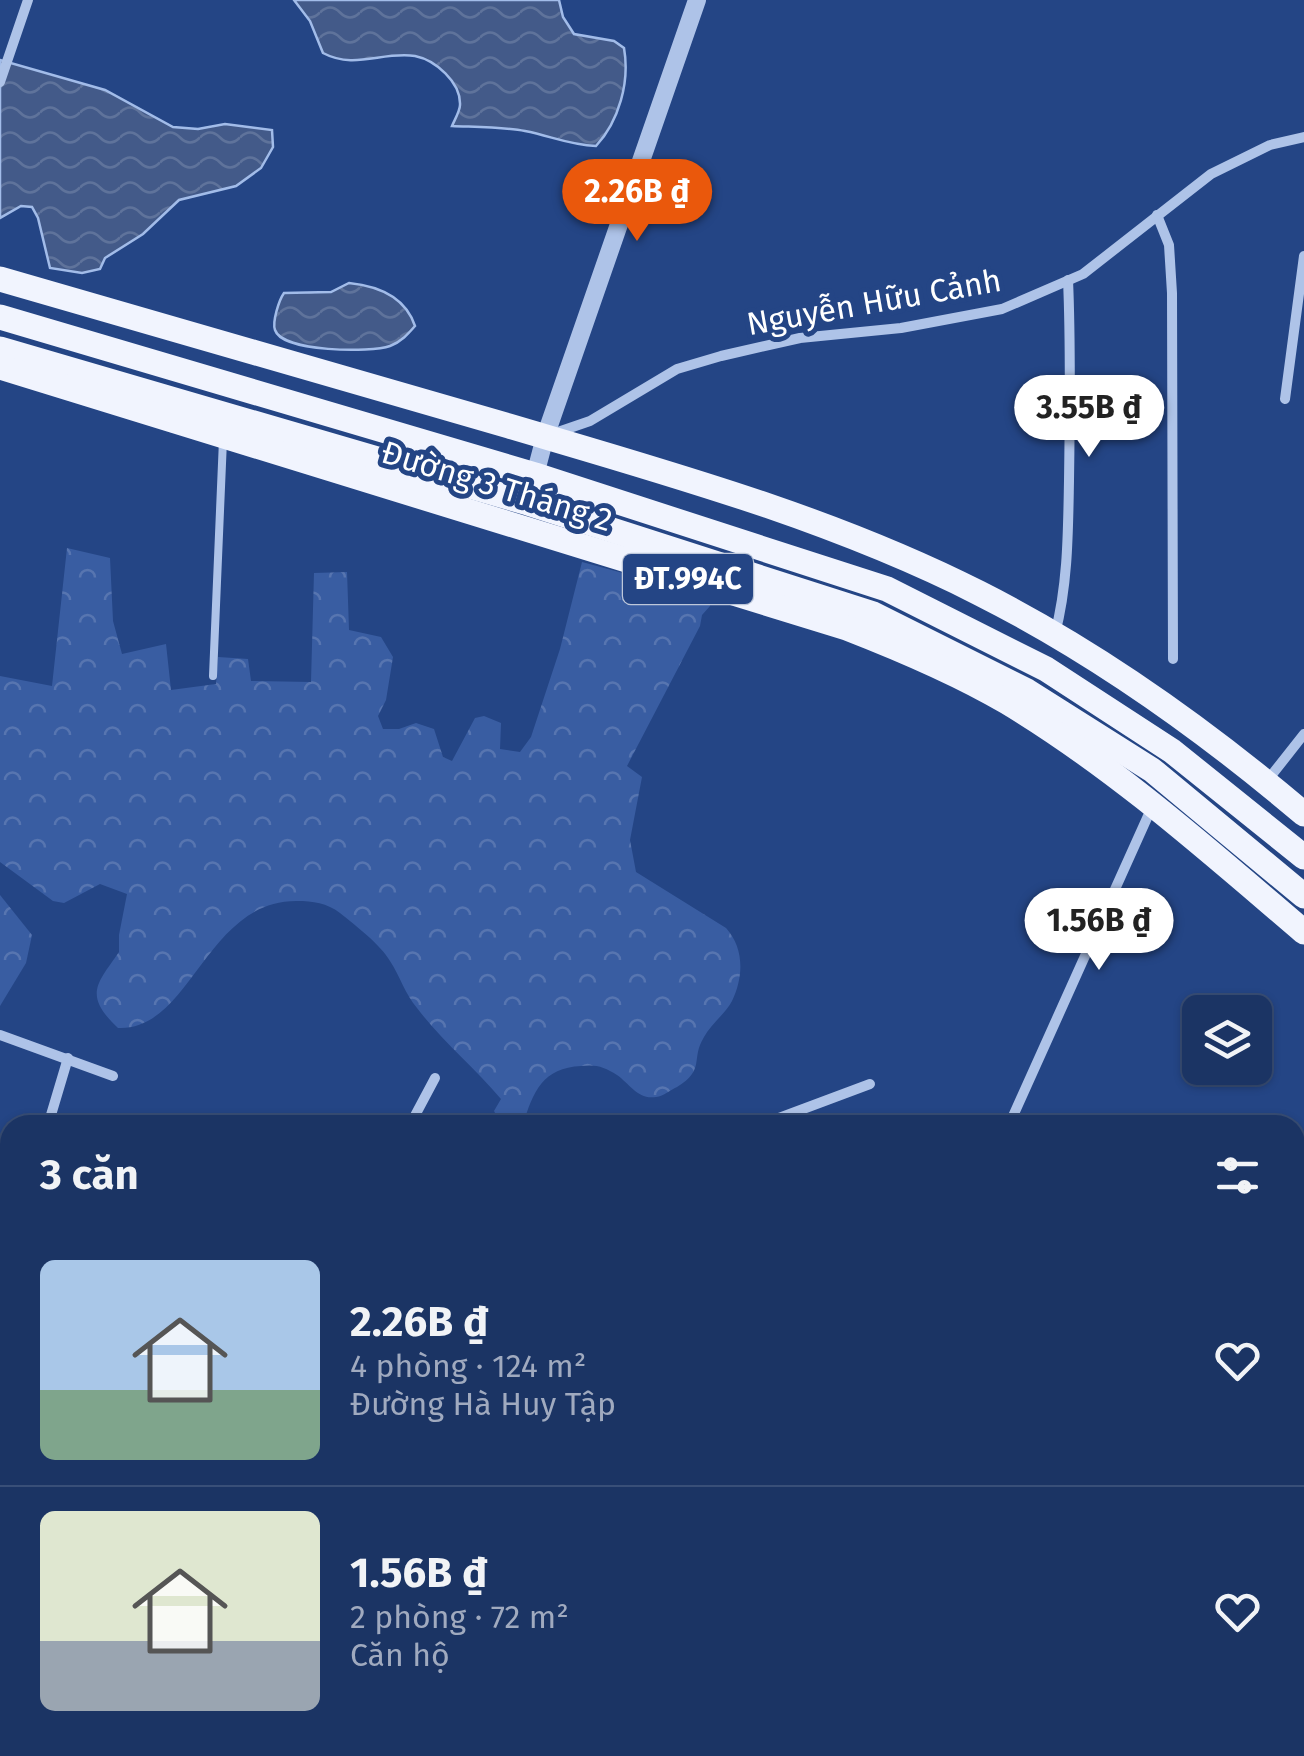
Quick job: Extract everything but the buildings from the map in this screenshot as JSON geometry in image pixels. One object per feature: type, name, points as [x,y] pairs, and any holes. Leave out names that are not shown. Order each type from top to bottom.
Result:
[{"type":"main road","name":"Đường 3 Tháng 2","points":[[0,278],[646,464],[870,544],[980,593],[1054,635],[1163,704],[1304,814]]},
{"type":"main road","name":"Đường 3 Tháng 2","points":[[0,318],[535,475],[886,589],[1046,669],[1172,751],[1304,856]]},
{"type":"main road","name":"Đường 3 Tháng 2","points":[[0,349],[528,503],[873,614],[1010,683],[1152,770],[1304,896]]},
{"type":"main road","name":"Đường 3 Tháng 2","points":[[0,367],[829,622],[914,654],[1005,701],[1154,804],[1304,932]]},
{"type":"main road","points":[[521,528],[535,475]]},
{"type":"street","points":[[0,82],[28,0]]},
{"type":"street","points":[[535,475],[697,0]]},
{"type":"street","name":"Nguyễn Hữu Cảnh","points":[[545,437],[590,420],[659,378],[692,364],[800,338],[901,328],[1002,309],[1083,274],[1212,174],[1270,145],[1304,137]]},
{"type":"street","points":[[1156,215],[1169,245],[1172,292],[1173,659]]},
{"type":"street","points":[[1284,399],[1304,256]]},
{"type":"street","points":[[1054,635],[1062,607],[1067,556],[1072,364],[1068,280]]},
{"type":"street","points":[[1266,782],[1304,734]]},
{"type":"street","points":[[1014,1115],[1154,804]]},
{"type":"street","points":[[0,1035],[113,1076]]},
{"type":"street","points":[[51,1115],[68,1058]]},
{"type":"street","points":[[415,1115],[435,1078]]},
{"type":"street","points":[[786,1115],[870,1084]]},
{"type":"lane","points":[[213,676],[223,435]]},
{"type":"green space","points":[[67,548],[110,558],[113,621],[122,654],[166,644],[171,690],[216,684],[218,657],[248,659],[251,681],[311,682],[314,573],[347,572],[349,630],[381,637],[393,657],[386,700],[378,716],[383,729],[416,723],[434,729],[443,757],[452,761],[475,718],[484,716],[501,723],[500,749],[520,752],[531,737],[560,649],[582,562],[708,596],[710,606],[627,766],[642,777],[630,840],[636,872],[726,928],[732,936],[739,953],[736,992],[704,1037],[691,1075],[664,1094],[639,1094],[617,1075],[591,1065],[557,1071],[549,1077],[536,1092],[526,1115],[496,1115],[494,1111],[501,1099],[417,1008],[380,948],[335,910],[297,901],[266,906],[241,921],[164,1009],[143,1023],[118,1028],[100,1007],[97,990],[119,952],[127,894],[100,884],[64,903],[53,901],[0,862],[0,676],[52,686]]},
{"type":"green space","points":[[0,895],[32,935],[26,963],[0,1006]]},
{"type":"water","points":[[294,0],[559,0],[563,17],[574,34],[614,41],[624,48],[621,100],[611,125],[596,146],[517,130],[452,126],[460,107],[459,96],[438,67],[415,56],[346,60],[323,53],[310,21]]},
{"type":"water","points":[[0,60],[105,90],[173,127],[198,129],[225,124],[272,130],[273,147],[261,168],[236,186],[179,200],[143,234],[105,258],[100,269],[82,273],[50,268],[32,207],[21,206],[0,218]]},
{"type":"water","points":[[349,283],[389,294],[405,307],[415,326],[394,344],[365,350],[309,347],[281,337],[275,330],[276,311],[284,293],[331,292]]}]
